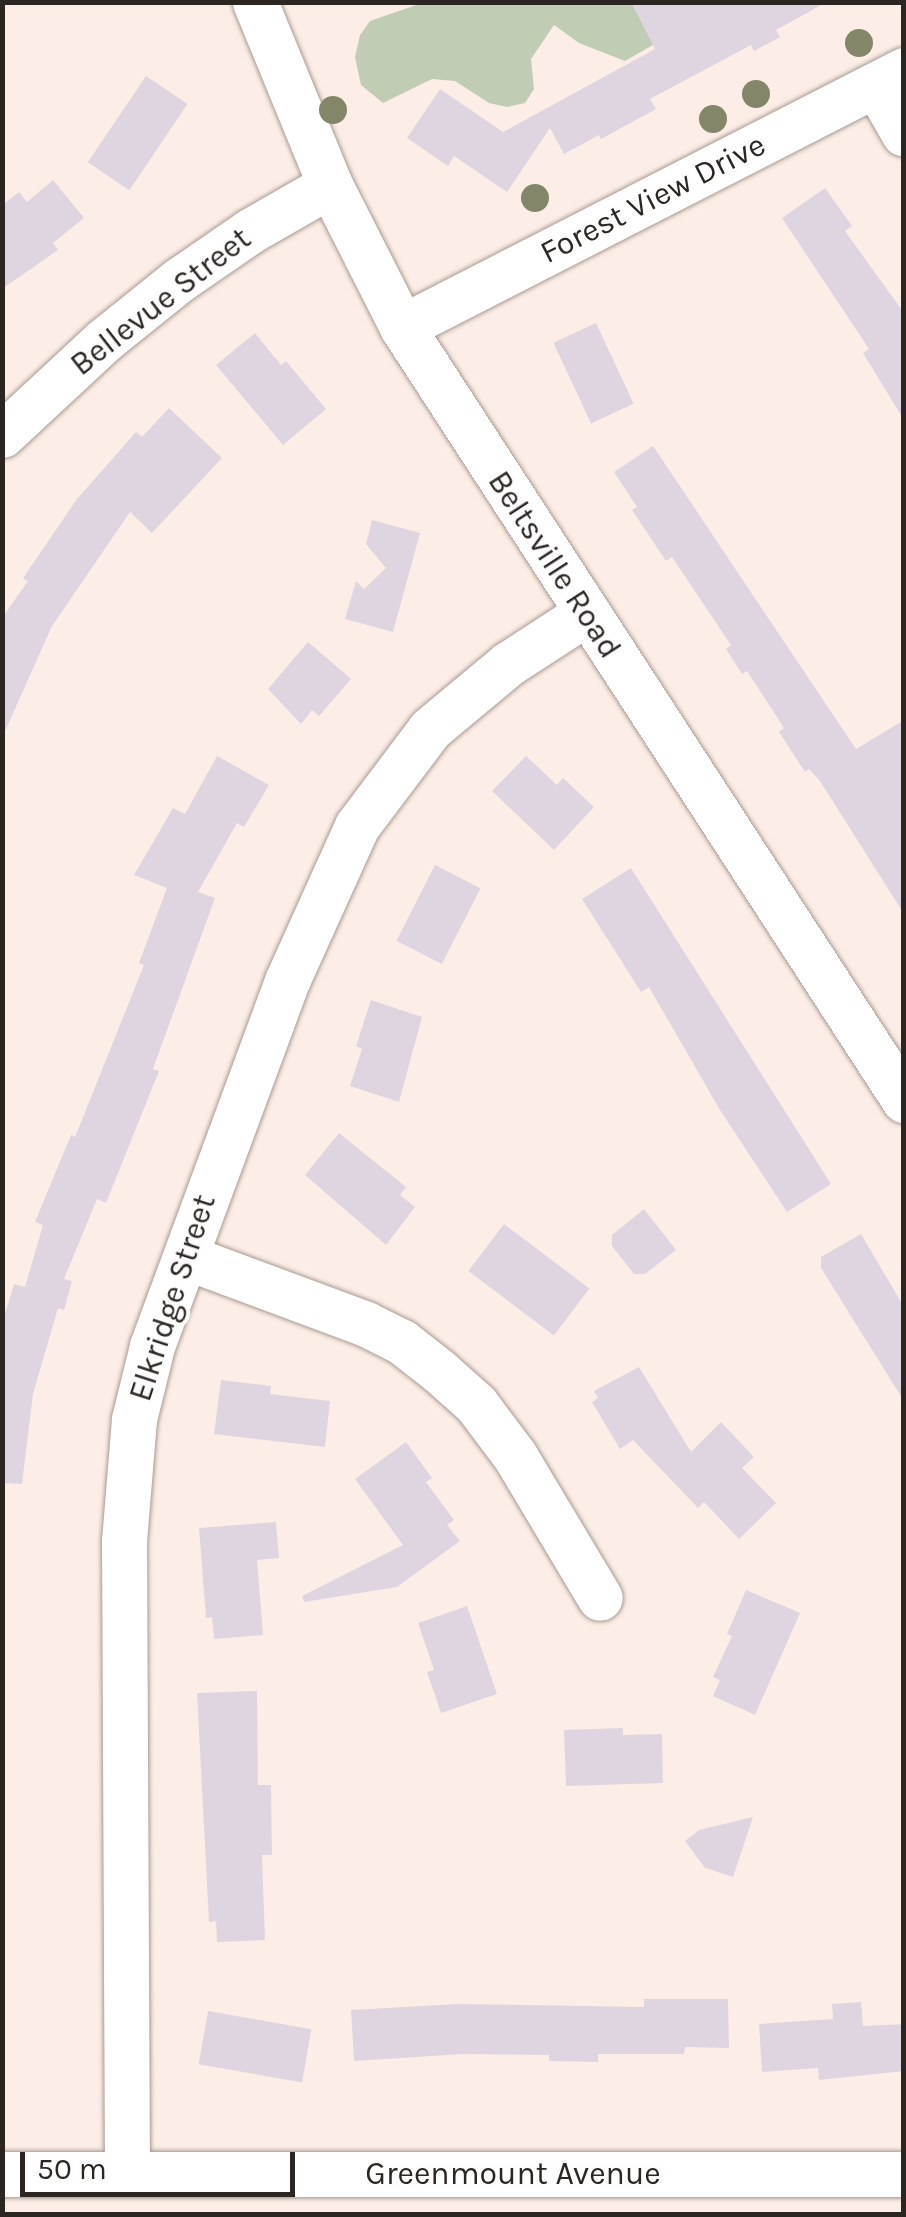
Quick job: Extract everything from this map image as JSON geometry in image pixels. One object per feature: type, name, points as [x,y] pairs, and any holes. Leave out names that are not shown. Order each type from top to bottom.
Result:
[{"type":"street","name":"Beltsville Road","points":[[255,2],[330,185],[402,327],[904,1100]]},
{"type":"street","points":[[890,77],[904,134]]},
{"type":"street","name":"Forest View Drive","points":[[402,327],[890,77]]},
{"type":"street","name":"Bellevue Street","points":[[2,435],[103,341],[180,280],[250,231],[330,185]]},
{"type":"street","name":"Elkridge Street","points":[[127,2174],[124,1541],[134,1419],[152,1346],[223,1144],[280,999],[357,826],[430,729],[508,664],[585,614]]},
{"type":"street","points":[[186,1257],[366,1324],[402,1342],[439,1371],[476,1404],[515,1456],[600,1598]]},
{"type":"street","name":"Greenmount Avenue","points":[[2,2174],[904,2174]]},
{"type":"green space","points":[[422,3],[726,3],[625,61],[579,43],[554,25],[531,59],[534,89],[525,103],[507,107],[489,103],[455,81],[432,79],[383,103],[361,85],[355,57],[360,35],[370,21]]},
{"type":"building","points":[[631,2],[827,2],[776,30],[780,37],[754,51],[751,45],[650,99],[656,109],[601,139],[599,135],[564,154],[550,128],[507,192],[454,156],[448,166],[407,138],[440,89],[503,132],[655,49]]},
{"type":"building","points":[[146,76],[187,104],[129,190],[88,162]]},
{"type":"building","points":[[53,180],[84,218],[53,243],[58,250],[2,289],[2,205],[19,192],[27,202]]},
{"type":"building","points":[[825,188],[852,226],[845,231],[904,313],[904,420],[863,353],[869,349],[782,218]]},
{"type":"building","points":[[596,323],[634,404],[591,424],[553,343]]},
{"type":"building","points":[[255,333],[281,365],[286,361],[326,409],[283,445],[216,365]]},
{"type":"building","points":[[169,408],[222,458],[152,533],[130,512],[52,626],[2,738],[2,618],[28,581],[23,578],[77,499],[136,432],[142,437]]},
{"type":"building","points":[[653,446],[856,749],[904,720],[904,914],[820,781],[809,769],[805,772],[779,732],[784,728],[747,671],[742,674],[726,649],[731,645],[672,557],[666,561],[632,510],[637,507],[614,472]]},
{"type":"building","points":[[372,520],[420,533],[393,632],[345,619],[356,581],[364,589],[386,568],[366,544]]},
{"type":"building","points":[[308,642],[351,679],[319,716],[312,710],[301,724],[268,689]]},
{"type":"building","points":[[217,756],[269,785],[244,827],[237,823],[198,892],[215,898],[153,1069],[159,1071],[106,1203],[97,1199],[64,1279],[72,1281],[64,1310],[58,1308],[33,1394],[22,1484],[2,1483],[2,1324],[14,1284],[25,1287],[43,1225],[35,1222],[71,1135],[75,1137],[144,965],[139,963],[167,888],[134,875],[173,808],[185,814]]},
{"type":"building","points":[[526,756],[557,785],[563,778],[594,807],[554,850],[492,791]]},
{"type":"building","points":[[435,865],[480,888],[442,964],[396,941]]},
{"type":"building","points":[[631,868],[831,1184],[787,1212],[720,1110],[649,987],[641,992],[582,899]]},
{"type":"building","points":[[371,1000],[422,1017],[399,1102],[350,1086],[362,1049],[356,1046]]},
{"type":"building","points":[[339,1133],[406,1187],[400,1195],[415,1207],[386,1245],[305,1175]]},
{"type":"building","points":[[644,1209],[676,1250],[645,1274],[634,1274],[612,1246],[612,1235]]},
{"type":"building","points":[[504,1224],[589,1288],[554,1336],[468,1271]]},
{"type":"building","points":[[861,1234],[904,1307],[904,1401],[821,1268],[821,1257]]},
{"type":"building","points":[[639,1367],[691,1452],[721,1422],[754,1457],[742,1468],[776,1503],[739,1539],[704,1502],[698,1508],[633,1440],[620,1449],[592,1402],[598,1398],[594,1391]]},
{"type":"building","points":[[221,1380],[271,1386],[270,1394],[330,1401],[325,1447],[214,1434]]},
{"type":"building","points":[[406,1442],[432,1478],[426,1482],[454,1520],[447,1525],[460,1541],[397,1587],[304,1602],[302,1596],[403,1545],[355,1479]]},
{"type":"building","points":[[276,1522],[279,1558],[257,1560],[263,1635],[214,1639],[212,1617],[206,1618],[199,1528]]},
{"type":"building","points":[[746,1590],[800,1613],[755,1715],[713,1696],[720,1680],[713,1677],[732,1636],[727,1634]]},
{"type":"building","points":[[467,1606],[497,1694],[441,1713],[427,1672],[434,1670],[418,1623]]},
{"type":"building","points":[[257,1691],[258,1785],[271,1785],[272,1855],[262,1855],[265,1940],[217,1942],[216,1921],[209,1922],[197,1693]]},
{"type":"building","points":[[623,1728],[623,1735],[662,1734],[663,1783],[566,1786],[564,1730]]},
{"type":"building","points":[[753,1817],[733,1877],[705,1868],[685,1841],[699,1830]]},
{"type":"building","points":[[644,1999],[728,1999],[729,2048],[685,2047],[684,2054],[598,2054],[598,2062],[549,2061],[549,2055],[463,2054],[354,2061],[351,2010],[458,2004],[644,2007]]},
{"type":"building","points":[[861,2002],[863,2026],[904,2024],[904,2071],[819,2080],[818,2068],[762,2072],[759,2024],[833,2019],[832,2004]]},
{"type":"building","points":[[208,2011],[311,2029],[302,2082],[199,2064]]}]
